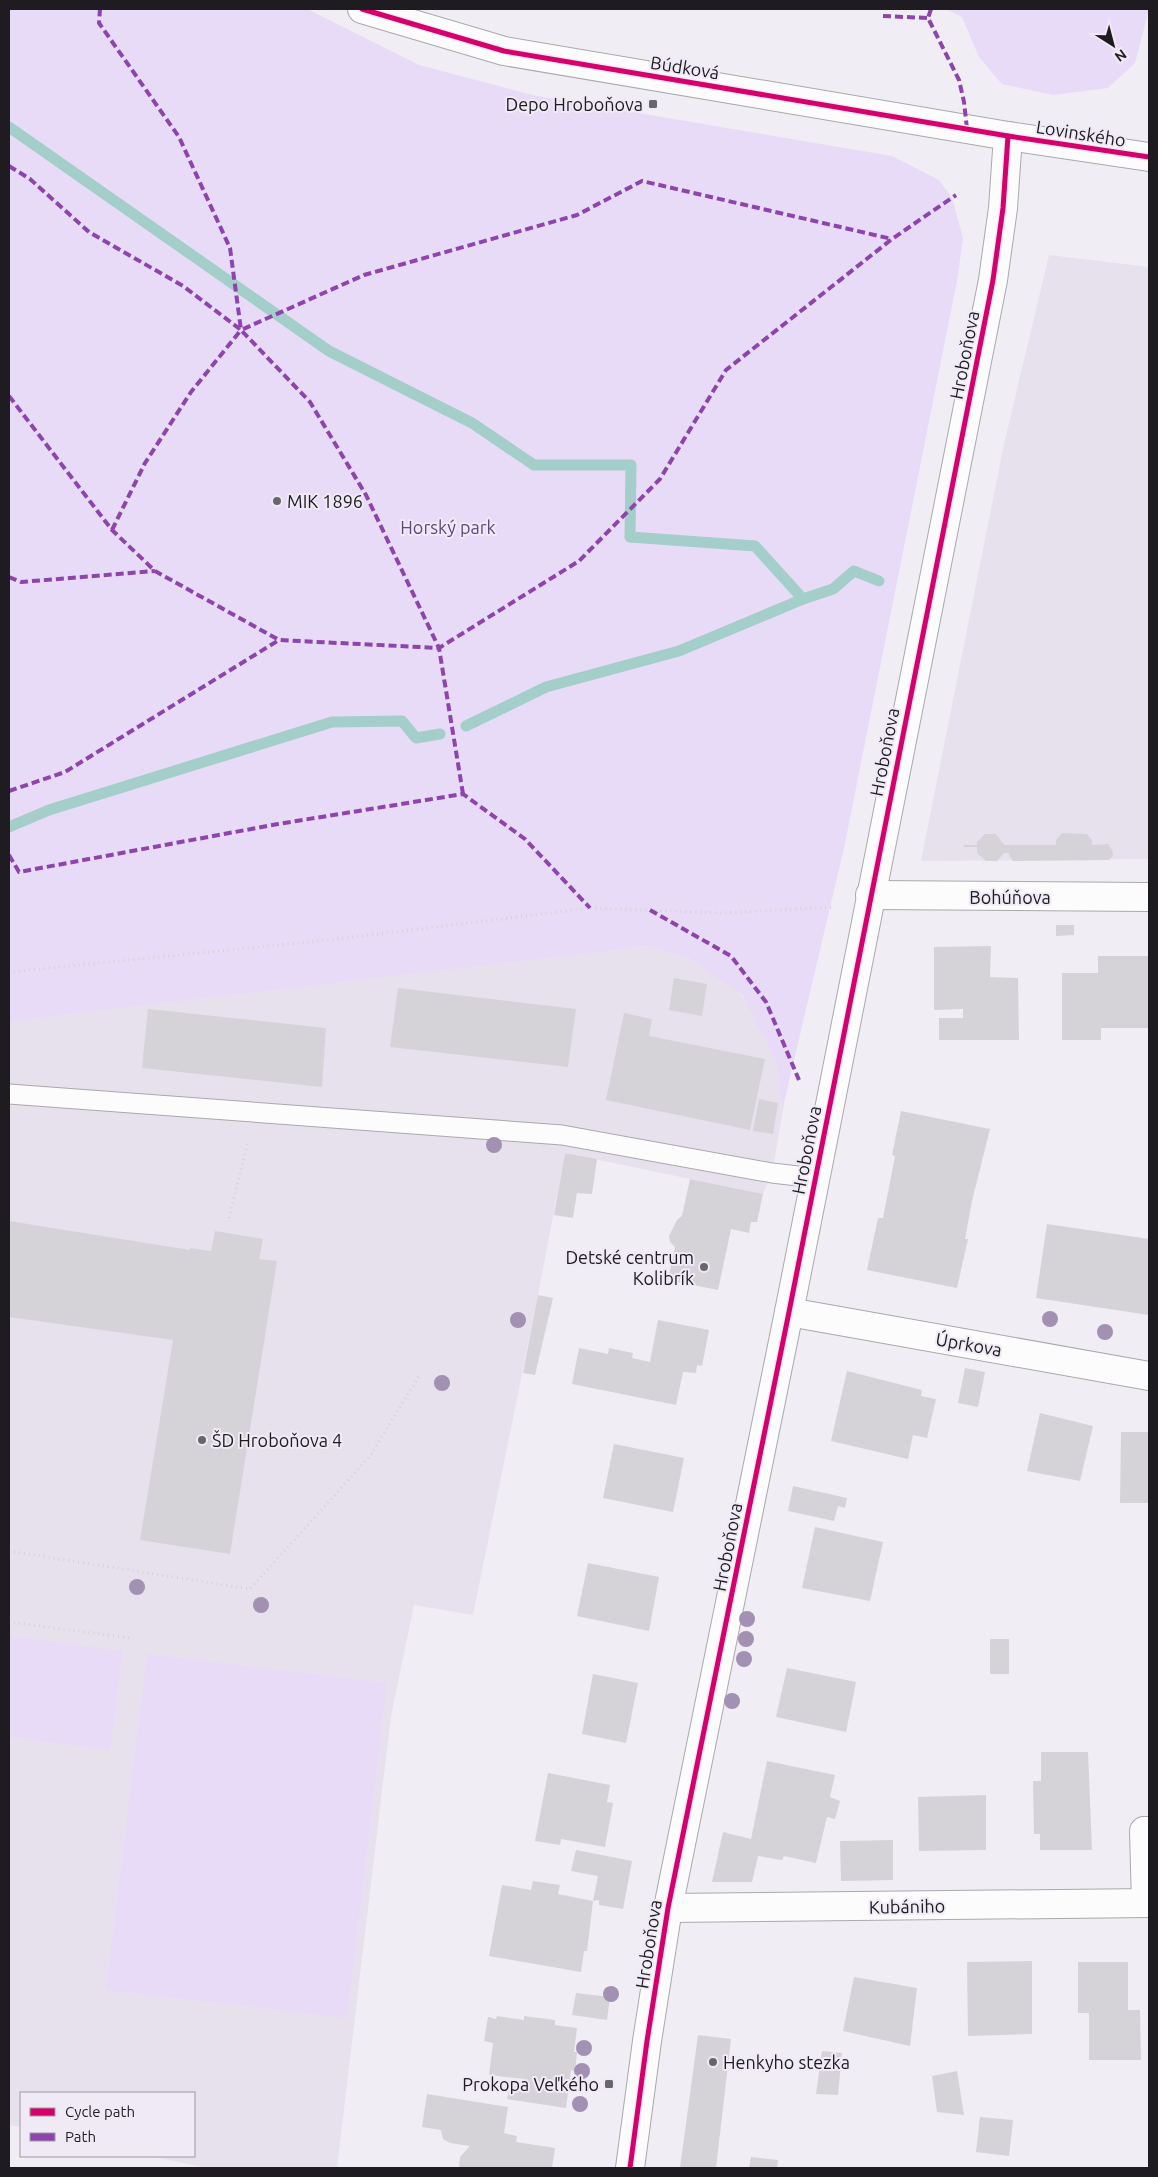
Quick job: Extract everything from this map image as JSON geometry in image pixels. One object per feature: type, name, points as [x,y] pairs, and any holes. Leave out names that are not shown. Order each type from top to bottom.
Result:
[{"type":"street","name":"Búdková","points":[[362,9],[504,52],[1008,136]]},
{"type":"street","name":"Lovinského","points":[[1008,136],[1149,157]]},
{"type":"street","name":"Hroboňova","points":[[630,2168],[647,2041],[668,1908],[789,1312],[993,280],[1003,208],[1008,136]]},
{"type":"street","name":"Bohúňova","points":[[870,895],[1149,897]]},
{"type":"street","name":"Úprkova","points":[[789,1312],[1149,1376]]},
{"type":"street","name":"Kubániho","points":[[668,1908],[1147,1903],[1144,1831],[1149,1831]]},
{"type":"lane","points":[[9,1094],[562,1135],[772,1174],[815,1178]]},
{"type":"path","points":[[9,972],[337,939],[590,908],[723,914],[834,907]]},
{"type":"path","points":[[229,1218],[255,1112]]},
{"type":"path","points":[[9,1552],[250,1589],[370,1456],[419,1376]]},
{"type":"path","points":[[9,1622],[130,1638]]},
{"type":"shaded area","points":[[1049,255],[1149,267],[1149,859],[921,861],[1004,444]]},
{"type":"shaded area","points":[[650,946],[692,959],[720,976],[741,995],[766,1031],[780,1071],[784,1105],[772,1173],[763,1194],[565,1153],[473,1615],[414,1605],[391,1716],[337,2168],[207,2168],[155,2157],[195,2157],[195,2092],[20,2092],[20,2127],[9,2125],[9,1010]]},
{"type":"green space","name":"Horský park","points":[[9,9],[307,9],[419,65],[537,96],[892,156],[939,180],[952,198],[963,238],[957,281],[844,848],[783,1107],[776,1061],[742,995],[689,958],[648,946],[9,1021]]},
{"type":"green space","points":[[946,9],[1149,9],[1135,63],[1108,88],[1053,95],[1002,84],[979,57],[962,17]]},
{"type":"green space","points":[[9,1636],[123,1651],[110,1750],[9,1737]]},
{"type":"green space","points":[[147,1654],[387,1683],[347,2018],[106,1990]]},
{"type":"building","points":[[1062,833],[1087,834],[1092,840],[1092,845],[1108,844],[1113,856],[1109,860],[1013,861],[1008,853],[1004,853],[997,861],[986,861],[977,853],[977,847],[963,847],[964,845],[977,845],[977,842],[985,834],[996,834],[1004,845],[1056,845],[1056,840]]},
{"type":"building","points":[[1056,925],[1074,925],[1074,935],[1056,936]]},
{"type":"building","points":[[991,946],[990,977],[1018,978],[1019,1040],[939,1040],[939,1018],[963,1018],[963,1009],[934,1010],[934,947]]},
{"type":"building","points":[[1098,956],[1149,956],[1149,1028],[1101,1028],[1101,1040],[1062,1040],[1062,973],[1098,973]]},
{"type":"building","points":[[674,978],[707,984],[702,1016],[669,1010]]},
{"type":"building","points":[[398,988],[576,1009],[568,1067],[390,1047]]},
{"type":"building","points":[[148,1009],[326,1028],[322,1087],[142,1068]]},
{"type":"building","points":[[624,1013],[652,1019],[649,1036],[765,1059],[750,1130],[606,1100]]},
{"type":"building","points":[[759,1099],[778,1103],[773,1134],[753,1131]]},
{"type":"building","points":[[901,1111],[990,1129],[972,1201],[965,1239],[968,1239],[957,1288],[867,1270],[878,1218],[883,1218],[895,1156],[892,1155]]},
{"type":"building","points":[[565,1153],[597,1159],[592,1194],[577,1193],[573,1218],[554,1215]]},
{"type":"building","points":[[690,1179],[763,1194],[757,1222],[751,1222],[749,1233],[731,1229],[718,1290],[668,1280],[675,1247],[670,1242],[669,1236],[677,1220],[682,1216]]},
{"type":"building","name":"ŠD Hroboňova 4","points":[[9,1221],[190,1250],[190,1248],[211,1251],[215,1231],[263,1239],[259,1259],[277,1261],[230,1554],[140,1540],[173,1340],[9,1317]]},
{"type":"building","points":[[1047,1224],[1149,1239],[1149,1315],[1036,1298]]},
{"type":"building","points":[[538,1295],[553,1298],[535,1375],[523,1373]]},
{"type":"building","points":[[658,1320],[709,1330],[702,1366],[697,1365],[696,1373],[683,1372],[676,1405],[572,1384],[579,1348],[608,1354],[609,1348],[633,1353],[632,1358],[650,1362]]},
{"type":"building","points":[[965,1368],[985,1372],[978,1407],[958,1403]]},
{"type":"building","points":[[847,1371],[922,1390],[921,1396],[936,1399],[927,1438],[913,1435],[908,1459],[831,1441]]},
{"type":"building","points":[[1040,1413],[1093,1426],[1080,1481],[1027,1471]]},
{"type":"building","points":[[1121,1432],[1149,1432],[1149,1503],[1120,1503]]},
{"type":"building","points":[[614,1444],[684,1458],[673,1512],[603,1498]]},
{"type":"building","points":[[793,1486],[847,1498],[845,1508],[838,1506],[834,1521],[788,1511]]},
{"type":"building","points":[[815,1527],[883,1542],[870,1601],[802,1588]]},
{"type":"building","points":[[588,1563],[659,1577],[649,1631],[577,1616]]},
{"type":"building","points":[[990,1639],[1009,1639],[1009,1674],[990,1674]]},
{"type":"building","points":[[787,1668],[856,1682],[846,1732],[776,1717]]},
{"type":"building","points":[[593,1674],[638,1683],[626,1743],[582,1734]]},
{"type":"building","points":[[1041,1752],[1088,1752],[1092,1850],[1040,1850],[1040,1834],[1034,1834],[1033,1781],[1041,1781]]},
{"type":"building","points":[[767,1761],[835,1775],[830,1797],[840,1801],[835,1819],[827,1817],[816,1863],[784,1856],[782,1860],[758,1856],[752,1882],[712,1882],[723,1832],[751,1839]]},
{"type":"building","points":[[548,1773],[610,1785],[607,1802],[613,1803],[605,1847],[561,1839],[560,1845],[535,1841]]},
{"type":"building","points":[[986,1795],[986,1850],[919,1851],[918,1797]]},
{"type":"building","points":[[893,1840],[893,1880],[841,1881],[840,1841]]},
{"type":"building","points":[[576,1850],[632,1861],[623,1909],[599,1905],[599,1900],[593,1901],[598,1876],[571,1871]]},
{"type":"building","points":[[533,1881],[560,1885],[558,1894],[593,1901],[587,1951],[584,1951],[581,1972],[489,1956],[502,1885],[531,1890]]},
{"type":"building","points":[[1032,1961],[1032,2034],[968,2036],[967,1962]]},
{"type":"building","points":[[1078,1962],[1128,1962],[1128,2010],[1140,2010],[1141,2060],[1089,2060],[1089,2013],[1078,2013]]},
{"type":"building","points":[[854,1977],[917,1988],[910,2046],[843,2031]]},
{"type":"building","points":[[576,1993],[610,1997],[607,2020],[572,2015]]},
{"type":"building","points":[[497,2016],[524,2020],[524,2016],[555,2020],[555,2025],[577,2028],[574,2052],[577,2052],[575,2072],[571,2070],[566,2108],[507,2099],[510,2086],[523,2087],[524,2079],[489,2075],[493,2043],[484,2041],[488,2017],[496,2019]]},
{"type":"building","points":[[698,2035],[731,2039],[716,2168],[680,2168]]},
{"type":"building","points":[[822,2051],[842,2053],[838,2095],[816,2094]]},
{"type":"building","points":[[957,2071],[964,2115],[937,2112],[932,2076]]},
{"type":"building","points":[[427,2094],[508,2107],[504,2133],[517,2136],[516,2142],[555,2148],[552,2168],[459,2168],[460,2157],[470,2146],[450,2143],[443,2139],[441,2130],[422,2127]]},
{"type":"building","points":[[980,2117],[1013,2120],[1009,2156],[976,2152]]},
{"type":"building","points":[[751,2157],[778,2160],[777,2168],[749,2168]]},
{"type":"waterway","points":[[9,127],[329,351],[472,423],[534,465],[631,465],[630,537],[755,546],[803,599]]},
{"type":"waterway","points":[[466,726],[546,687],[679,651],[803,599],[833,589],[854,571],[879,581]]},
{"type":"waterway","points":[[9,827],[49,810],[332,722],[402,721],[416,738],[440,734]]},
{"type":"marked path","points":[[9,166],[30,179],[89,232],[183,286],[241,330],[230,248],[179,137],[99,23],[100,9]]},
{"type":"marked path","points":[[931,9],[928,18],[959,80],[967,129]]},
{"type":"marked path","points":[[883,16],[928,18]]},
{"type":"marked path","points":[[463,794],[439,648],[366,495],[310,402],[241,330],[364,275],[577,215],[642,181],[892,239]]},
{"type":"marked path","points":[[9,396],[112,530],[155,571],[279,640],[439,648],[579,561],[660,479],[726,370],[892,239],[956,195]]},
{"type":"marked path","points":[[112,530],[145,463],[191,392],[241,330]]},
{"type":"marked path","points":[[9,577],[21,582],[155,571]]},
{"type":"marked path","points":[[9,791],[65,772],[279,640]]},
{"type":"marked path","points":[[9,855],[19,872],[278,824],[463,794],[525,839],[590,908]]},
{"type":"marked path","points":[[650,910],[731,956],[766,1002],[799,1080]]},
{"type":"cycle path","points":[[362,9],[504,51],[1008,136],[1149,157]]},
{"type":"cycle path","points":[[630,2168],[647,2041],[668,1908],[789,1312],[993,280],[1003,208],[1008,136]]},
{"type":"place","name":"Depo Hroboňova","points":[[653,104]]},
{"type":"place","name":"MIK 1896","points":[[277,501]]},
{"type":"place","name":"Detské centrum Kolibrík","points":[[704,1267]]},
{"type":"place","name":"ŠD Hroboňova 4","points":[[202,1440]]},
{"type":"place","name":"Henkyho stezka","points":[[713,2062]]},
{"type":"place","name":"Prokopa Veľkého","points":[[609,2084]]}]
